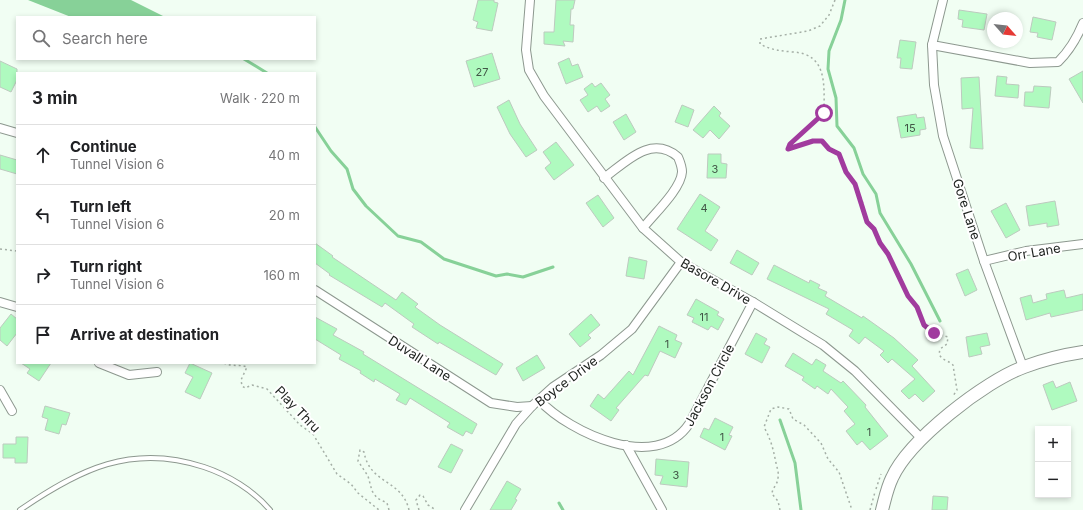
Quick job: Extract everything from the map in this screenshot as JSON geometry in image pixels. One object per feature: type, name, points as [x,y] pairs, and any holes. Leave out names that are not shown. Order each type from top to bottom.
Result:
[{"type":"street","name":"Basore Drive","points":[[530,0],[526,50],[529,70],[544,96],[643,228],[681,262],[753,302],[823,345],[855,371],[921,438]]},
{"type":"street","name":"Gore Lane","points":[[943,0],[932,45],[934,85],[943,136],[984,261],[1022,367]]},
{"type":"street","points":[[932,45],[1030,63],[1058,62],[1070,50],[1083,22]]},
{"type":"street","points":[[0,128],[16,133]]},
{"type":"street","points":[[604,178],[638,153],[652,148],[664,148],[678,157],[682,173],[679,182],[643,228]]},
{"type":"street","name":"Orr Lane","points":[[984,261],[1026,251],[1083,244]]},
{"type":"street","name":"Boyce Drive","points":[[464,510],[516,424],[532,406],[553,387],[601,355],[632,329],[681,262]]},
{"type":"street","name":"Duvall Lane","points":[[316,291],[491,403],[517,407],[532,406]]},
{"type":"street","points":[[0,302],[16,307]]},
{"type":"street","name":"Jackson Circle","points":[[539,400],[550,412],[565,422],[594,436],[626,445],[650,447],[663,444],[683,433],[753,302]]},
{"type":"street","points":[[882,510],[892,477],[921,438],[970,397],[1022,367],[1083,352]]},
{"type":"street","points":[[102,364],[129,375],[157,372]]},
{"type":"street","points":[[0,390],[12,411]]},
{"type":"street","points":[[626,445],[662,510]]},
{"type":"lane","points":[[20,510],[62,484],[99,466],[131,458],[159,457],[192,463],[218,472],[247,489],[263,501],[270,510]]},
{"type":"path","points":[[835,0],[829,15],[820,26],[808,31],[760,39],[760,44],[771,50],[801,53],[809,56],[817,62],[821,69],[824,93],[824,113],[788,148],[791,150],[813,141],[822,141],[829,149],[839,154],[846,172],[855,184],[867,222],[874,229],[880,243],[888,254],[908,296],[917,307],[924,325],[934,333],[948,338],[947,344],[939,351],[940,358],[953,365],[957,390],[950,400]]},
{"type":"path","points":[[0,249],[16,251]]},
{"type":"path","name":"Play Thru","points":[[226,364],[232,367],[242,365],[246,367],[241,380],[242,386],[245,388],[252,385],[267,390],[300,425],[313,434],[337,474],[351,484],[358,493],[379,510]]},
{"type":"path","points":[[780,510],[778,501],[772,494],[772,489],[778,480],[779,471],[776,463],[775,451],[764,427],[771,408],[778,407],[789,409],[793,420],[804,425],[821,443],[828,459],[840,472],[852,510]]},
{"type":"path","points":[[389,510],[387,503],[377,498],[372,491],[368,476],[358,461],[360,450],[364,452],[369,466],[378,476],[403,494],[409,510]]},
{"type":"path","points":[[419,510],[416,500],[420,495],[423,496],[428,505],[436,510]]},
{"type":"shaded area","points":[[28,0],[131,0],[163,16],[68,16]]},
{"type":"building","points":[[478,0],[494,0],[494,2],[498,3],[492,31],[476,28],[478,22],[473,20]]},
{"type":"building","points":[[556,0],[575,0],[573,9],[571,9],[570,25],[574,25],[573,42],[563,41],[565,46],[544,44],[544,32],[554,32]]},
{"type":"building","points":[[959,10],[987,14],[984,30],[962,27],[963,20],[958,19]]},
{"type":"building","points":[[1033,17],[1056,22],[1052,40],[1037,37],[1038,33],[1030,32]]},
{"type":"building","points":[[900,40],[916,42],[912,69],[900,68],[901,58],[897,58]]},
{"type":"building","points":[[492,53],[500,79],[474,87],[466,61]]},
{"type":"building","points":[[569,58],[572,66],[578,64],[583,77],[566,84],[558,63]]},
{"type":"building","points":[[0,61],[17,69],[17,72],[16,82],[11,92],[0,87]]},
{"type":"building","points":[[1083,71],[1083,103],[1069,79]]},
{"type":"building","points":[[997,76],[1007,77],[1006,84],[1019,85],[1018,98],[995,96]]},
{"type":"building","points":[[979,77],[983,149],[970,148],[973,108],[962,109],[961,78]]},
{"type":"building","points":[[592,83],[595,87],[601,83],[610,95],[605,99],[610,106],[601,112],[597,106],[588,112],[580,100],[588,95],[584,89]]},
{"type":"building","points":[[1034,86],[1051,87],[1049,108],[1024,106],[1025,92],[1033,92]]},
{"type":"building","points":[[509,100],[520,124],[537,150],[526,157],[510,134],[497,107]]},
{"type":"building","points":[[682,105],[694,110],[688,127],[675,122]]},
{"type":"building","points":[[714,106],[721,113],[719,116],[730,126],[719,139],[710,130],[703,138],[693,130]]},
{"type":"building","points":[[626,114],[636,132],[624,140],[613,122]]},
{"type":"building","points":[[916,114],[917,118],[924,117],[926,129],[920,130],[920,135],[901,138],[897,117]]},
{"type":"building","points":[[556,142],[574,165],[554,180],[545,168],[551,163],[543,152]]},
{"type":"building","points":[[708,154],[721,154],[721,163],[727,164],[726,178],[707,178]]},
{"type":"building","points":[[0,155],[16,160],[16,174],[0,169]]},
{"type":"building","points":[[700,194],[720,207],[705,231],[718,240],[711,251],[677,229]]},
{"type":"building","points":[[598,195],[614,218],[603,227],[586,203]]},
{"type":"building","points":[[1055,201],[1059,225],[1047,227],[1047,223],[1029,226],[1026,206]]},
{"type":"building","points":[[1006,203],[1020,230],[1006,238],[991,211]]},
{"type":"building","points":[[316,244],[333,256],[332,257],[396,300],[402,292],[418,304],[415,307],[440,325],[503,364],[496,375],[439,342],[438,344],[412,327],[414,324],[385,303],[382,307],[329,275],[330,274],[316,264]]},
{"type":"building","points":[[737,250],[759,263],[752,275],[730,263]]},
{"type":"building","points":[[629,257],[647,261],[644,279],[626,276]]},
{"type":"building","points":[[774,265],[809,283],[810,280],[820,285],[818,288],[827,292],[825,296],[862,318],[863,316],[894,338],[918,360],[912,366],[935,391],[923,402],[915,394],[909,399],[901,391],[915,379],[892,359],[888,363],[880,355],[884,351],[865,337],[859,344],[849,336],[853,330],[826,314],[829,309],[767,279]]},
{"type":"building","points":[[968,269],[977,290],[965,296],[956,274]]},
{"type":"building","points":[[1064,290],[1066,298],[1083,294],[1083,310],[1051,317],[1050,313],[1026,320],[1020,298],[1031,295],[1033,303],[1047,299],[1046,294]]},
{"type":"building","points":[[696,299],[719,312],[717,315],[724,319],[718,330],[711,326],[708,330],[692,322],[694,318],[687,315]]},
{"type":"building","points":[[11,314],[16,318],[16,334],[7,346],[0,340],[0,328]]},
{"type":"building","points":[[591,314],[600,325],[588,335],[591,338],[580,347],[569,334]]},
{"type":"building","points":[[316,318],[337,329],[333,335],[364,352],[363,354],[477,424],[472,434],[466,431],[463,436],[447,427],[450,423],[410,398],[406,405],[396,400],[400,394],[375,379],[374,382],[360,373],[361,371],[339,359],[341,355],[316,340]]},
{"type":"building","points":[[659,326],[677,335],[675,340],[682,343],[675,358],[660,351],[648,376],[645,375],[616,408],[619,410],[611,421],[590,406],[598,394],[604,399],[629,371],[633,375]]},
{"type":"building","points":[[756,333],[767,339],[764,344],[770,347],[762,363],[745,354]]},
{"type":"building","points":[[987,333],[990,345],[980,347],[982,354],[969,357],[966,337]]},
{"type":"building","points":[[793,353],[812,365],[816,359],[826,365],[823,371],[841,383],[843,381],[866,405],[865,407],[888,436],[870,450],[862,441],[857,445],[846,431],[855,424],[844,411],[848,407],[831,389],[828,394],[817,386],[815,389],[802,380],[804,377],[785,366]]},
{"type":"building","points":[[537,355],[545,368],[523,381],[516,368]]},
{"type":"building","points":[[22,364],[50,364],[39,381],[27,373],[30,369]]},
{"type":"building","points":[[190,364],[192,364],[212,373],[200,399],[185,392],[193,377],[185,373]]},
{"type":"building","points":[[1053,381],[1056,388],[1070,382],[1077,401],[1052,410],[1043,385]]},
{"type":"building","points":[[45,406],[70,413],[66,425],[62,424],[59,434],[45,430],[48,419],[42,417]]},
{"type":"building","points":[[715,418],[733,427],[729,435],[732,436],[725,450],[700,437],[704,428],[709,430]]},
{"type":"building","points":[[16,437],[28,437],[27,463],[15,463],[15,458],[3,458],[3,444],[16,444]]},
{"type":"building","points":[[451,444],[463,450],[451,473],[438,467]]},
{"type":"building","points":[[656,459],[689,462],[687,487],[660,484],[663,476],[655,475]]},
{"type":"building","points":[[507,481],[521,489],[515,499],[517,500],[511,510],[490,510]]},
{"type":"building","points":[[933,496],[948,497],[947,510],[932,510]]},
{"type":"waterway","points":[[845,0],[841,20],[829,51],[828,69],[836,98],[837,126],[854,148],[863,174],[876,194],[880,213],[911,264],[940,321]]},
{"type":"waterway","points":[[246,60],[265,72]]},
{"type":"waterway","points":[[316,128],[331,151],[347,169],[353,189],[366,206],[398,236],[421,242],[444,259],[496,276],[507,274],[523,277],[553,267]]},
{"type":"waterway","points":[[780,420],[795,463],[801,510]]},
{"type":"waterway","points":[[559,503],[563,510]]},
{"type":"route","points":[[824,113],[790,144],[788,149],[791,150],[818,140],[822,141],[829,149],[839,154],[844,163],[846,172],[853,180],[857,188],[863,203],[867,222],[874,229],[880,243],[888,254],[908,296],[917,307],[924,325],[934,333]]}]
